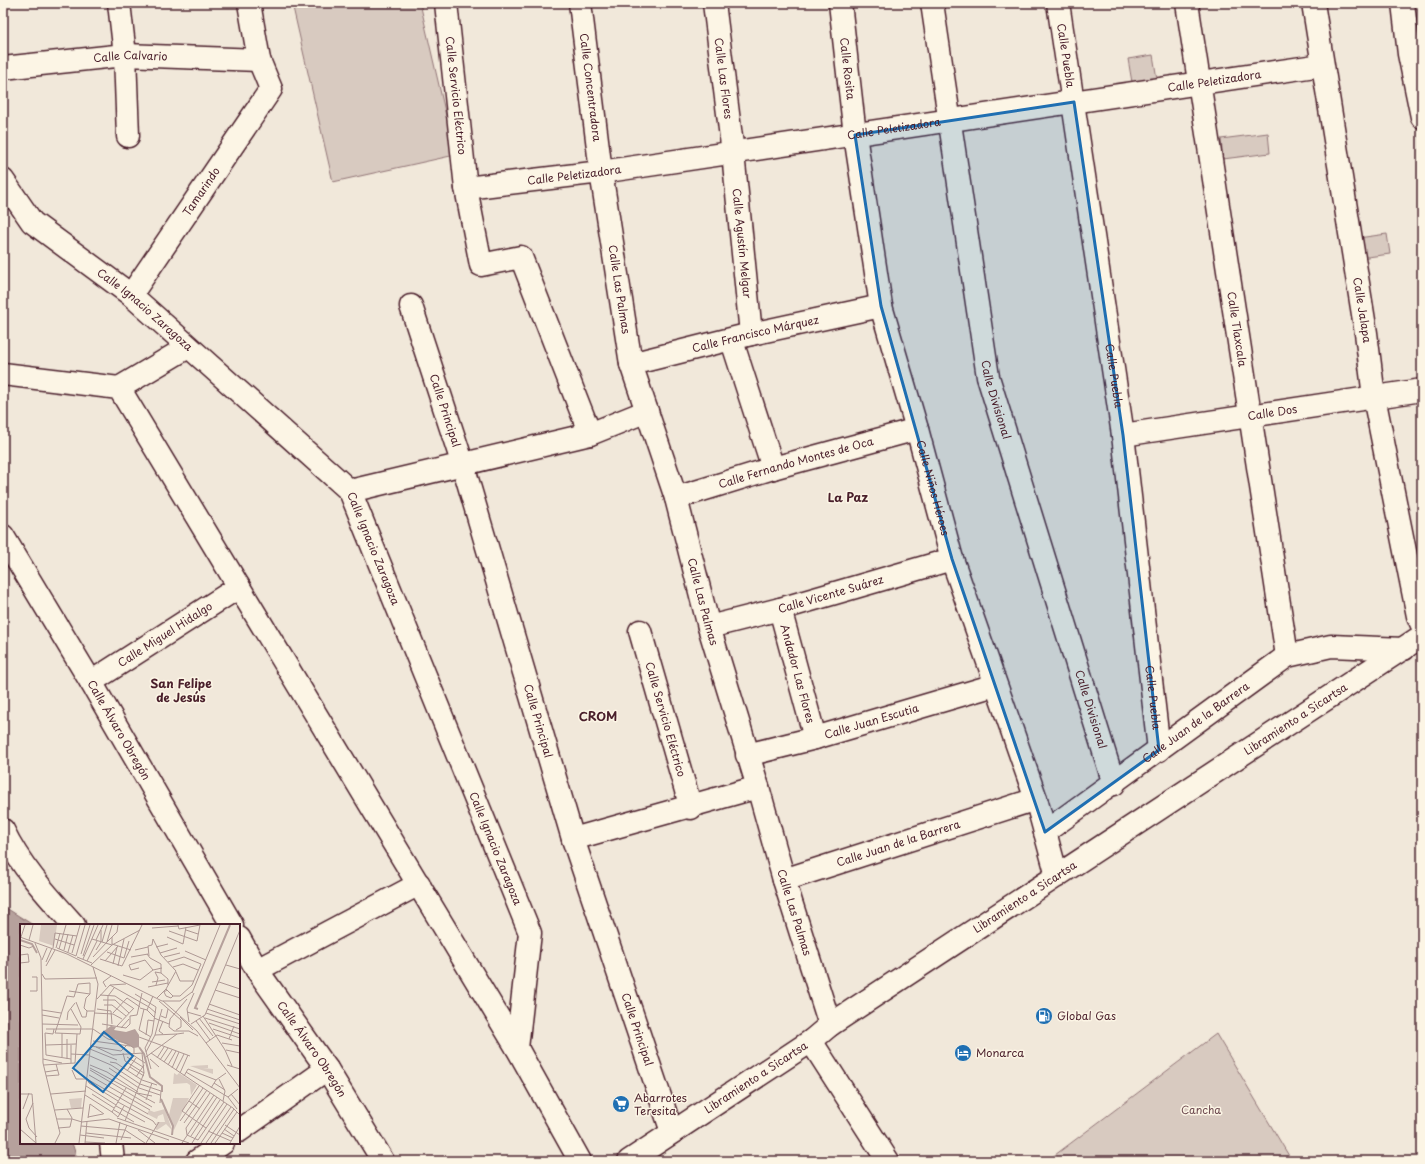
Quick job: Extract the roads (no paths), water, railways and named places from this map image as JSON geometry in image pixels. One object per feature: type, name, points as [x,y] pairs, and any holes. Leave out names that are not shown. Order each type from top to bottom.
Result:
[{"type":"street","points":[[119,3],[125,55],[128,136]]},
{"type":"street","points":[[249,3],[259,60]]},
{"type":"street","name":"Calle Servicio Eléctrico","points":[[446,3],[466,188],[481,265],[521,257],[590,434]]},
{"type":"street","name":"Calle Concentradora","points":[[580,3],[601,172]]},
{"type":"street","name":"Calle Las Flores","points":[[714,3],[733,153]]},
{"type":"street","name":"Calle Rosita","points":[[840,3],[855,135]]},
{"type":"street","name":"Calle Divisional","points":[[932,3],[948,119],[988,376],[1114,784]]},
{"type":"street","name":"Calle Puebla","points":[[1058,3],[1124,435],[1159,750]]},
{"type":"street","name":"Calle Tlaxcala","points":[[1187,3],[1287,656]]},
{"type":"street","name":"Calle Jalapa","points":[[1313,3],[1366,333],[1374,397],[1421,622]]},
{"type":"street","points":[[1403,3],[1409,54],[1422,117]]},
{"type":"street","name":"Calle Calvario","points":[[3,68],[125,55],[259,60]]},
{"type":"street","name":"Tamarindo","points":[[131,295],[271,88],[259,60]]},
{"type":"street","name":"Calle Peletizadora","points":[[466,188],[601,172],[855,135],[948,119],[1322,65]]},
{"type":"street","name":"Calle Niños Héroes","points":[[855,135],[881,306],[917,429],[952,559],[1036,800],[1045,832]]},
{"type":"street","name":"Calle Agustín Melgar","points":[[733,153],[741,337],[773,468]]},
{"type":"street","name":"Calle Las Palmas","points":[[601,172],[631,364],[676,498],[709,627],[758,787],[784,880],[830,1025]]},
{"type":"street","name":"Calle Ignacio Zaragoza","points":[[3,180],[32,222],[131,295],[350,491],[530,932],[517,1048]]},
{"type":"street","name":"Calle Principal","points":[[411,306],[463,465],[573,839],[672,1132]]},
{"type":"street","name":"Calle Francisco Márquez","points":[[631,364],[741,337],[881,306]]},
{"type":"street","points":[[3,374],[119,388],[188,347]]},
{"type":"street","points":[[119,388],[517,1048],[580,1161]]},
{"type":"street","name":"Calle Dos","points":[[1124,435],[1422,390]]},
{"type":"street","points":[[350,491],[590,434],[647,411]]},
{"type":"street","name":"Calle Fernando Montes de Oca","points":[[676,498],[773,468],[917,429]]},
{"type":"street","name":"Calle Álvaro Obregón","points":[[3,536],[91,682],[231,924]]},
{"type":"street","name":"Calle Vicente Suárez","points":[[709,627],[780,610],[952,559]]},
{"type":"street","name":"Calle Miguel Hidalgo","points":[[91,682],[239,587]]},
{"type":"street","name":"Andador Las Flores","points":[[780,610],[815,738]]},
{"type":"street","name":"Libramiento a Sicartsa","points":[[629,1161],[811,1041],[830,1025],[1404,649],[1421,622]]},
{"type":"street","name":"Calle Servicio Eléctrico","points":[[640,631],[691,808]]},
{"type":"street","name":"Calle Juan de la Barrera","points":[[1045,832],[1114,784],[1287,656],[1331,646],[1404,649]]},
{"type":"street","name":"Calle Juan Escutia","points":[[747,755],[815,738],[995,685]]},
{"type":"street","points":[[573,839],[691,808],[758,787]]},
{"type":"street","name":"Calle Juan de la Barrera","points":[[784,880],[1036,800]]},
{"type":"street","points":[[3,830],[11,848],[41,888],[73,924]]},
{"type":"street","points":[[1045,832],[1058,876]]},
{"type":"street","points":[[257,970],[419,884]]},
{"type":"street","name":"Calle Álvaro Obregón","points":[[240,940],[257,970],[327,1069],[383,1161]]},
{"type":"street","points":[[811,1041],[888,1161]]},
{"type":"street","points":[[240,1131],[327,1069]]},
{"type":"street","points":[[111,1144],[113,1161]]},
{"type":"street","points":[[197,1161],[222,1144]]},
{"type":"place","name":"Global Gas","points":[[1044,1016]]},
{"type":"place","name":"Monarca","points":[[963,1053]]},
{"type":"place","name":"Abarrotes Teresita","points":[[621,1104]]},
{"type":"district","name":"La Paz","points":[[848,498]]},
{"type":"district","name":"San Felipe de Jesús","points":[[181,691]]},
{"type":"district","name":"CROM","points":[[598,717]]},
{"type":"park label","name":"Cancha","points":[[1201,1110]]}]
